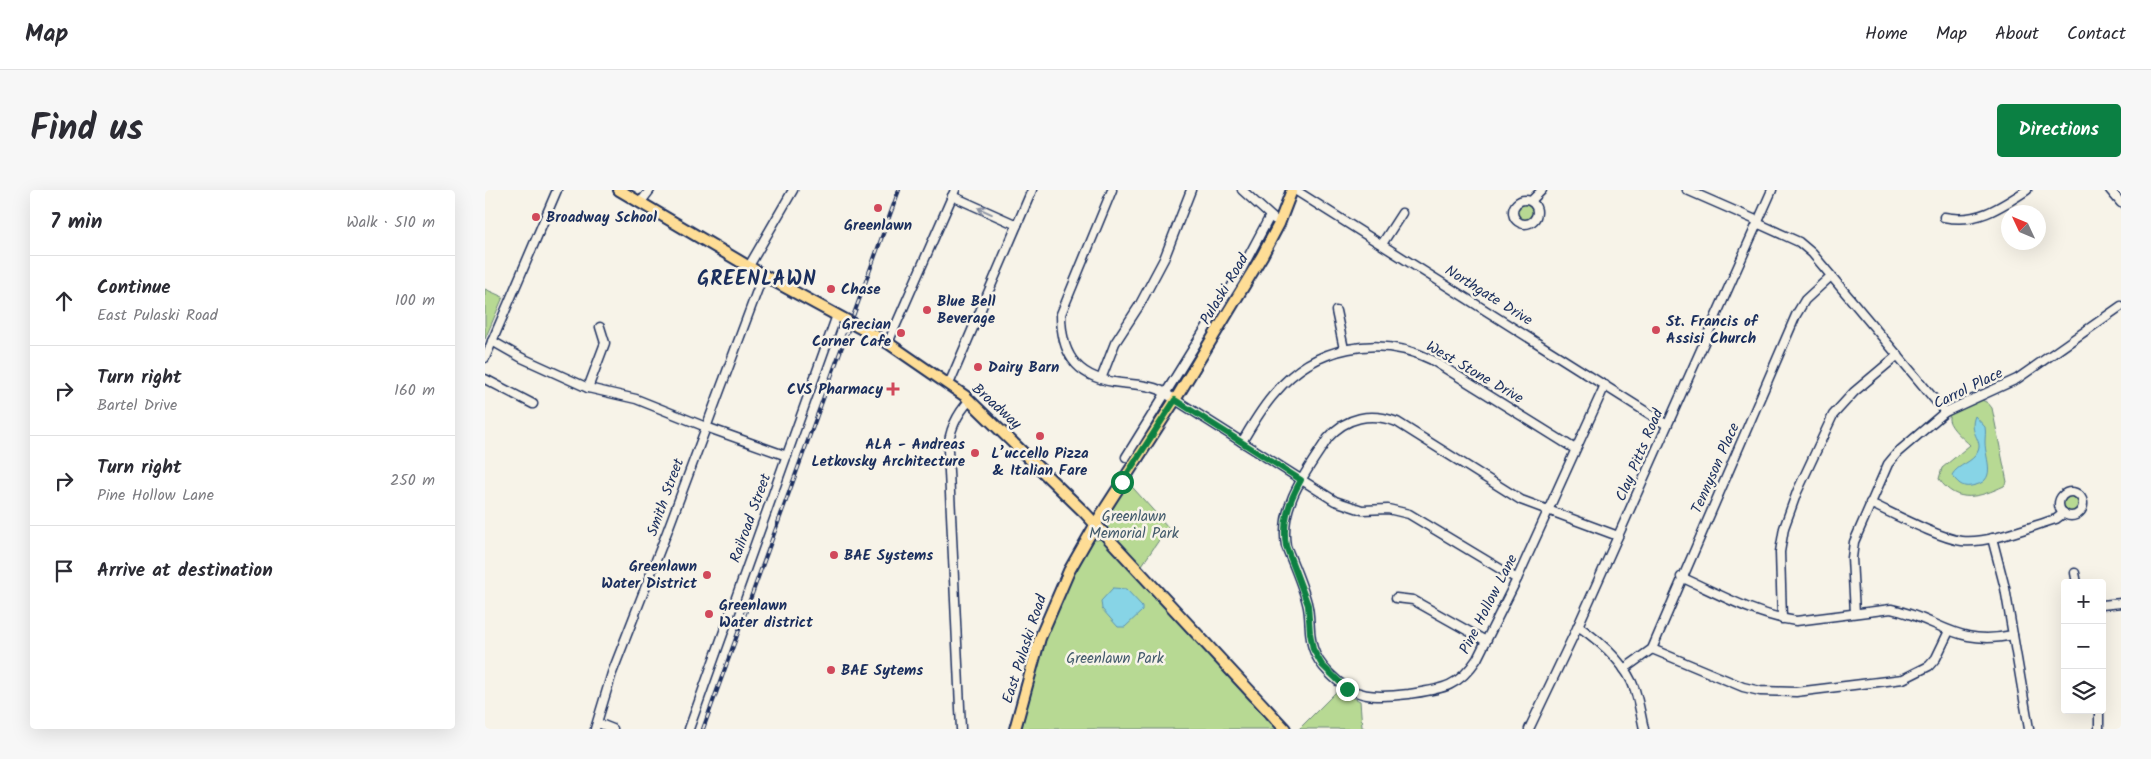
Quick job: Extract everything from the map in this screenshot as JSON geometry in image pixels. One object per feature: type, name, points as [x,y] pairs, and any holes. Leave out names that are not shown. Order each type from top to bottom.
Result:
[{"type":"main road","name":"Broadway","points":[[619,190],[763,275],[888,343],[949,384],[969,400],[1014,442],[1095,524],[1264,709],[1285,729]]},
{"type":"main road","name":"Pulaski Road","points":[[1175,400],[1262,256],[1294,190]]},
{"type":"main road","name":"East Pulaski Road","points":[[1015,729],[1033,660],[1047,619],[1069,571],[1095,524],[1175,400]]},
{"type":"street","points":[[485,358],[557,190]]},
{"type":"street","points":[[641,203],[649,190]]},
{"type":"street","points":[[749,266],[793,190]]},
{"type":"street","points":[[949,384],[1032,190]]},
{"type":"street","points":[[1113,190],[1061,314],[1061,333],[1065,349],[1075,363],[1086,372],[1101,379],[1121,383],[1144,384],[1165,393],[1335,501],[1362,510],[1400,510],[1517,580]]},
{"type":"street","points":[[1101,379],[1115,343],[1139,306],[1164,259],[1191,190]]},
{"type":"street","points":[[1242,190],[1279,224]]},
{"type":"street","name":"Northgate Drive","points":[[1294,190],[1667,425]]},
{"type":"street","points":[[1531,201],[1542,190]]},
{"type":"street","points":[[1687,190],[1799,242],[1812,253],[1945,412]]},
{"type":"street","name":"Clay Pitts Road","points":[[1529,729],[1578,626],[1772,190]]},
{"type":"street","points":[[1944,217],[1968,219],[1983,216],[2003,206],[2027,190]]},
{"type":"street","points":[[2110,190],[2121,203]]},
{"type":"street","points":[[888,343],[953,193],[1017,225]]},
{"type":"street","points":[[1382,244],[1402,213]]},
{"type":"street","points":[[1126,456],[1238,276],[1271,216]]},
{"type":"street","name":"Smith Street","points":[[597,726],[602,701],[763,275]]},
{"type":"street","name":"Tennyson Place","points":[[1652,648],[1681,577],[1796,315],[1805,300],[1831,276]]},
{"type":"street","name":"Carrol Place","points":[[1855,613],[1852,558],[1854,542],[1888,464],[1898,452],[1945,412],[2017,379],[2121,306]]},
{"type":"street","points":[[1336,311],[1344,350]]},
{"type":"street","name":"Railroad Street","points":[[689,729],[837,315]]},
{"type":"street","points":[[588,388],[605,343],[600,327]]},
{"type":"street","points":[[492,341],[522,358],[588,388],[636,399],[787,456]]},
{"type":"street","name":"West Stone Drive","points":[[1241,442],[1266,405],[1286,381],[1313,361],[1344,350],[1365,346],[1385,346],[1419,354],[1575,449]]},
{"type":"street","points":[[1782,619],[1780,552],[1783,528],[1797,492],[1833,414],[1854,392],[1898,355]]},
{"type":"street","points":[[485,379],[533,404]]},
{"type":"street","name":"Pine Hollow Lane","points":[[1605,385],[1575,449],[1549,511],[1517,580],[1477,660],[1461,680],[1437,690],[1375,697],[1361,695],[1340,684],[1322,665],[1313,649],[1308,605],[1286,546],[1284,535],[1289,502],[1301,480],[1335,429],[1355,419],[1368,416],[1384,417],[1411,430],[1521,500],[1549,511],[1618,536]]},
{"type":"street","points":[[961,729],[948,450],[950,432],[969,400]]},
{"type":"street","points":[[1870,503],[1947,537],[1962,541],[1992,538],[2055,519],[2063,514]]},
{"type":"street","points":[[1992,538],[2005,588],[2029,729]]},
{"type":"street","points":[[2075,574],[2076,579]]},
{"type":"street","points":[[1681,577],[1763,614],[1782,619],[1796,621],[1891,608],[1905,611],[1949,632],[1963,636],[1986,639],[2013,636]]},
{"type":"street","points":[[1396,598],[1413,600],[1486,641]]},
{"type":"street","points":[[2106,605],[2121,603]]},
{"type":"street","points":[[1578,626],[1597,640],[1623,668],[1635,688],[1643,729]]},
{"type":"street","points":[[1623,668],[1652,648],[1736,684],[1760,691],[1778,693],[1903,679],[1929,666],[1936,658],[1949,632]]},
{"type":"street","points":[[2099,714],[2099,729]]},
{"type":"street","points":[[597,726],[613,729]]},
{"type":"green space","points":[[1525,202],[1532,205],[1535,212],[1532,219],[1525,222],[1518,219],[1515,212],[1518,205]]},
{"type":"green space","points":[[485,289],[503,297],[485,339]]},
{"type":"green space","points":[[1982,400],[1992,408],[2007,482],[2004,486],[1986,493],[1961,496],[1953,493],[1939,479],[1942,468],[1970,445],[1952,427],[1949,420],[1952,412],[1956,409]]},
{"type":"green space","name":"Greenlawn Memorial Park","points":[[1126,480],[1168,527],[1140,568],[1108,534],[1106,512]]},
{"type":"green space","points":[[2071,494],[2078,497],[2081,504],[2078,511],[2071,514],[2064,511],[2061,504],[2064,497]]},
{"type":"green space","name":"Greenlawn Park","points":[[1102,539],[1278,729],[1021,729],[1037,665],[1063,593],[1090,541]]},
{"type":"green space","points":[[1338,690],[1360,701],[1362,727],[1366,729],[1299,729]]},
{"type":"water","points":[[1975,416],[1985,427],[1989,469],[1985,480],[1980,484],[1965,486],[1952,475],[1958,468],[1973,458],[1978,451],[1979,443],[1973,427]]},
{"type":"water","points":[[1113,588],[1126,589],[1142,606],[1142,611],[1125,627],[1118,627],[1102,609],[1101,601]]},
{"type":"railway","points":[[703,729],[899,190]]},
{"type":"place","name":"Greenlawn","points":[[878,208]]},
{"type":"place","name":"Broadway School","points":[[536,217]]},
{"type":"place","name":"Chase","points":[[831,289]]},
{"type":"place","name":"Blue Bell Beverage","points":[[927,310]]},
{"type":"place","name":"St. Francis of Assisi Church","points":[[1656,330]]},
{"type":"place","name":"Grecian Corner Cafe","points":[[901,333]]},
{"type":"place","name":"Dairy Barn","points":[[978,367]]},
{"type":"place","name":"CVS Pharmacy","points":[[893,389]]},
{"type":"place","name":"L’uccello Pizza & Italian Fare","points":[[1040,436]]},
{"type":"place","name":"ALA - Andreas Letkovsky Architecture","points":[[975,453]]},
{"type":"place","name":"BAE Systems","points":[[834,555]]},
{"type":"place","name":"Greenlawn Water District","points":[[707,575]]},
{"type":"place","name":"Greenlawn Water district","points":[[709,614]]},
{"type":"place","name":"BAE Sytems","points":[[831,670]]},
{"type":"district","name":"GREENLAWN","points":[[757,278]]},
{"type":"route","points":[[1122,482],[1175,400],[1301,480],[1289,502],[1286,514],[1284,526],[1286,546],[1308,605],[1313,649],[1322,665],[1347,689]]}]
